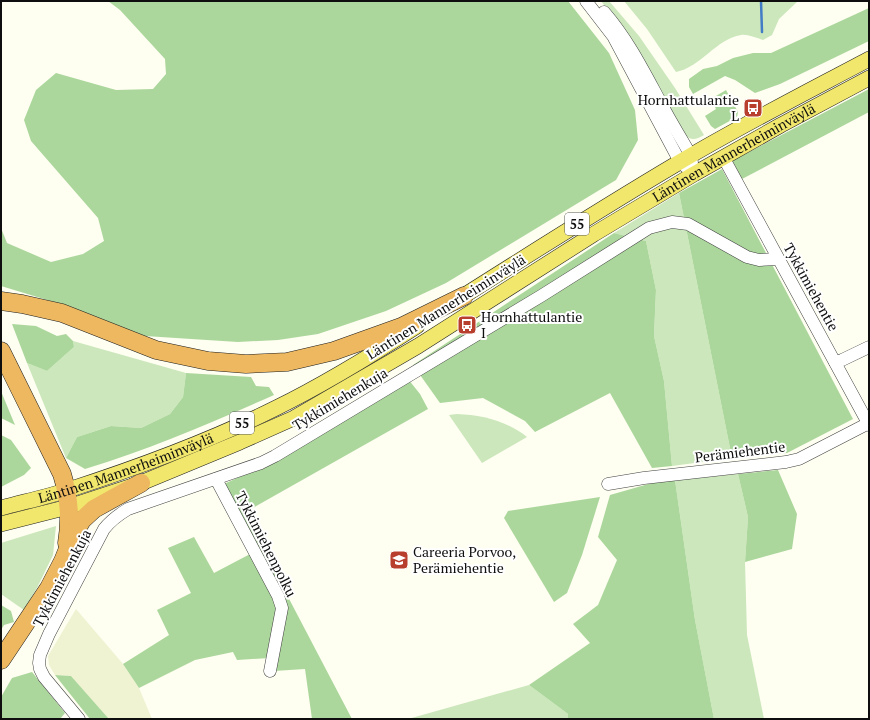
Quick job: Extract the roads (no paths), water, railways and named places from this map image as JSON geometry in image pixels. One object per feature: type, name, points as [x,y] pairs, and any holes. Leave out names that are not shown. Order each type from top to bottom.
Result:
[{"type":"highway","points":[[1,301],[62,313],[156,350],[208,361],[246,364],[287,362],[334,351],[401,327],[464,296]]},
{"type":"highway","points":[[1,351],[62,474],[68,498],[69,525],[63,561]]},
{"type":"highway","points":[[1,660],[49,588],[82,520],[94,509],[141,483]]},
{"type":"main road","name":"Läntinen Mannerheiminväylä","points":[[1,524],[68,498],[276,408],[380,349],[568,230],[686,159],[869,59]]},
{"type":"main road","name":"Läntinen Mannerheiminväylä","points":[[1,508],[68,498],[141,483],[294,418],[418,346],[594,234],[694,174],[869,78]]},
{"type":"street","points":[[586,1],[613,36],[694,174]]},
{"type":"street","points":[[591,1],[602,10],[617,27],[637,57],[662,106],[686,159]]},
{"type":"street","name":"Tykkimiehentie","points":[[727,164],[868,425]]},
{"type":"street","name":"Tykkimiehenkuja","points":[[79,719],[44,677],[40,669],[40,655],[49,634],[104,529],[110,522],[128,509],[261,463],[275,456],[541,296],[649,228],[672,222],[688,224],[747,257],[759,260],[778,259]]},
{"type":"street","points":[[835,362],[869,347]]},
{"type":"street","name":"Perämiehentie","points":[[608,484],[644,478],[786,462],[799,459],[868,425]]},
{"type":"street","name":"Tykkimiehenpolku","points":[[216,479],[278,596],[282,608],[270,671]]},
{"type":"waterway","points":[[761,1],[762,32]]},
{"type":"place","name":"Hornhattulantie L","points":[[753,108]]},
{"type":"place","name":"Hornhattulantie I","points":[[467,325]]},
{"type":"place","name":"Careeria Porvoo, Perämiehentie","points":[[399,560]]}]
